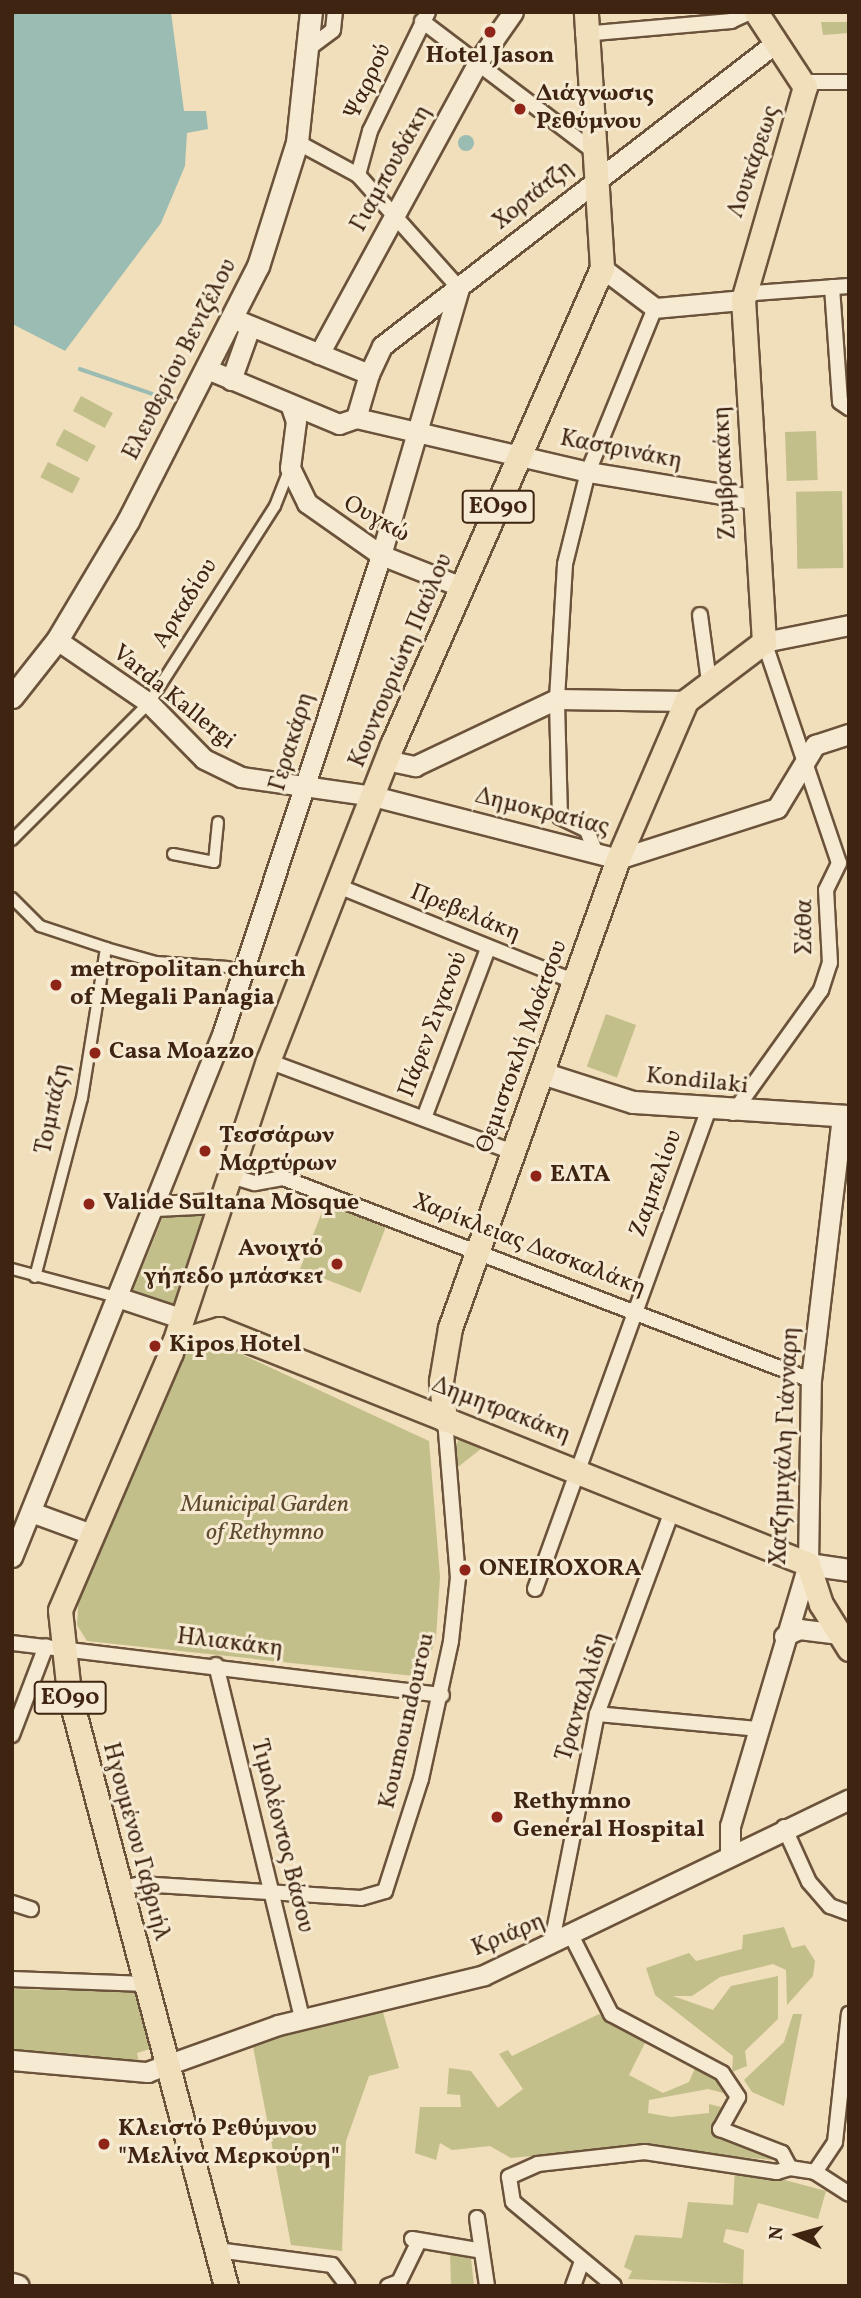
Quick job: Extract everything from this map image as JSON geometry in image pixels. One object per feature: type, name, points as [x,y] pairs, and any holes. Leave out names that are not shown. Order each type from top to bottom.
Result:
[{"type":"main road","name":"Ελευθερίου Βενιζέλου","points":[[12,697],[57,640],[207,369],[242,323],[283,198],[297,142],[311,12]]},
{"type":"main road","name":"Λουκάρεως","points":[[743,300],[759,227],[804,101],[804,82],[756,12]]},
{"type":"main road","name":"Κουντουριώτη Παύλου","points":[[218,1203],[268,1061],[386,760],[602,268],[597,164],[584,23]]},
{"type":"main road","name":"Ζυμβρακάκη","points":[[743,300],[753,499],[764,642]]},
{"type":"main road","points":[[686,701],[764,642]]},
{"type":"main road","name":"Θεμιστοκλή Μοάτσου","points":[[445,1420],[444,1361],[478,1251],[513,1152],[545,1074],[618,859],[686,701]]},
{"type":"main road","name":"Kondilaki","points":[[545,1074],[633,1102],[733,1113],[845,1117]]},
{"type":"main road","name":"ΕΟ90","points":[[174,1342],[195,1284],[218,1203]]},
{"type":"main road","points":[[174,1342],[219,1329],[195,1284]]},
{"type":"main road","name":"Δημητρακάκη","points":[[219,1329],[445,1420],[578,1468],[808,1564]]},
{"type":"main road","name":"Ηγουμένου Γαβριήλ","points":[[174,1342],[62,1601],[53,1647],[118,1889],[170,2066],[226,2286]]},
{"type":"main road","points":[[808,1564],[849,1570]]},
{"type":"main road","points":[[808,1564],[844,1641]]},
{"type":"main road","points":[[12,2284],[18,2286]]},
{"type":"street","points":[[308,49],[333,30],[335,12]]},
{"type":"street","name":"Γιαμπουδάκη","points":[[319,354],[480,59],[513,12]]},
{"type":"street","points":[[584,23],[731,21],[750,12]]},
{"type":"street","points":[[426,17],[480,59],[597,164]]},
{"type":"street","name":"Ψαρρού","points":[[358,175],[369,131],[426,17]]},
{"type":"street","name":"Χορτάτζη","points":[[356,418],[369,374],[382,346],[459,288],[597,164],[777,42]]},
{"type":"street","points":[[804,82],[849,82]]},
{"type":"street","points":[[297,142],[358,175],[459,288]]},
{"type":"street","points":[[602,268],[655,309],[743,300],[754,293],[849,286]]},
{"type":"street","points":[[832,287],[840,402],[849,408]]},
{"type":"street","name":"Γερακάρη","points":[[155,1206],[223,1032],[306,783],[381,555],[459,288]]},
{"type":"street","points":[[595,851],[587,830],[560,817],[557,699],[565,564],[588,472],[655,309]]},
{"type":"street","points":[[231,380],[242,323],[369,374]]},
{"type":"street","name":"Καστρινάκη","points":[[207,369],[340,424],[356,418],[588,472],[753,499]]},
{"type":"street","points":[[290,404],[296,421],[290,468]]},
{"type":"street","name":"Ουγκώ","points":[[290,468],[307,503],[381,555],[462,587]]},
{"type":"street","name":"Αρκαδίου","points":[[12,840],[149,703],[275,506],[290,468]]},
{"type":"street","points":[[700,615],[709,682]]},
{"type":"street","points":[[764,642],[849,625]]},
{"type":"street","name":"Varda Kallergi","points":[[57,640],[149,703],[186,744],[222,769],[270,783],[306,783]]},
{"type":"street","name":"Σάθα","points":[[733,1113],[821,990],[830,963],[826,890],[844,863],[764,642]]},
{"type":"street","points":[[386,760],[415,766],[557,699],[686,701]]},
{"type":"street","name":"Δημοκρατίας","points":[[306,783],[373,796],[618,859],[777,808],[815,745],[849,734]]},
{"type":"street","points":[[173,854],[214,862],[218,822]]},
{"type":"street","name":"Πρεβελάκη","points":[[338,886],[488,949],[576,982]]},
{"type":"street","points":[[12,898],[40,926],[106,948],[156,962],[228,967]]},
{"type":"street","name":"Τομπάζη","points":[[35,1277],[82,1098],[106,948]]},
{"type":"street","name":"Πάρεν Σιγανού","points":[[424,1118],[488,949]]},
{"type":"street","points":[[268,1061],[513,1152]]},
{"type":"street","name":"Ζαμπελίου","points":[[535,1589],[708,1111]]},
{"type":"street","name":"Χατζημιχάλη Γιάνναρη","points":[[730,1851],[730,1826],[808,1564],[811,1380],[845,1117]]},
{"type":"street","name":"Χαρίκλειας Δασκαλάκη","points":[[228,1175],[255,1183],[283,1178],[811,1380]]},
{"type":"street","points":[[12,1557],[120,1298],[155,1206],[218,1203]]},
{"type":"street","points":[[12,1269],[120,1298],[183,1319]]},
{"type":"street","name":"Koumoundourou","points":[[271,1893],[376,1898],[392,1876],[442,1695],[458,1578],[445,1420]]},
{"type":"street","name":"Τρανταλλίδη","points":[[551,1946],[597,1714],[674,1508]]},
{"type":"street","points":[[31,1512],[91,1534]]},
{"type":"street","points":[[785,1636],[799,1629],[844,1641]]},
{"type":"street","name":"Ηλιακάκη","points":[[12,1643],[216,1665],[442,1695]]},
{"type":"street","points":[[12,1735],[53,1647]]},
{"type":"street","name":"Τιμολέοντος Βάσου","points":[[216,1665],[302,2018]]},
{"type":"street","points":[[597,1714],[758,1729]]},
{"type":"street","name":"Κριάρη","points":[[12,2060],[143,2072],[170,2066],[302,2018],[484,1975],[551,1946],[730,1851],[849,1799]]},
{"type":"street","points":[[784,1827],[809,1882],[830,1906],[849,1913]]},
{"type":"street","points":[[118,1889],[140,1884],[271,1893]]},
{"type":"street","points":[[12,1903],[31,1909]]},
{"type":"street","points":[[571,1935],[611,2014],[722,2073],[738,2097],[720,2129],[782,2153],[790,2168]]},
{"type":"street","points":[[12,1979],[146,1984]]},
{"type":"street","points":[[815,2172],[835,2142],[845,2092],[849,2014]]},
{"type":"street","points":[[614,2286],[513,2202],[509,2176],[538,2164],[645,2152],[777,2172],[790,2168],[815,2172],[849,2194]]},
{"type":"street","points":[[477,2218],[477,2249],[487,2286]]},
{"type":"street","points":[[388,2286],[399,2282],[415,2240],[477,2249]]},
{"type":"street","points":[[217,2250],[332,2265],[348,2286]]},
{"type":"street","points":[[573,2286],[582,2260]]},
{"type":"green space","points":[[821,22],[849,22],[849,33],[823,35]]},
{"type":"green space","points":[[81,396],[113,413],[105,428],[73,411]]},
{"type":"green space","points":[[64,429],[96,446],[87,462],[56,445]]},
{"type":"green space","points":[[816,431],[818,480],[787,481],[785,432]]},
{"type":"green space","points":[[48,462],[80,478],[72,493],[40,477]]},
{"type":"green space","points":[[842,491],[843,568],[797,569],[796,492]]},
{"type":"green space","points":[[606,1014],[636,1025],[617,1078],[587,1067]]},
{"type":"green space","points":[[325,1204],[386,1227],[361,1293],[300,1269]]},
{"type":"green space","points":[[209,1213],[182,1311],[132,1293],[164,1214]]},
{"type":"green space","name":"Municipal Garden of Rethymno","points":[[217,1343],[429,1441],[440,1577],[436,1638],[423,1677],[87,1641],[77,1625],[79,1592],[182,1358],[190,1344]]},
{"type":"green space","points":[[459,1439],[482,1448],[458,1467],[455,1447]]},
{"type":"green space","points":[[784,1927],[792,1948],[805,1945],[815,1961],[813,1976],[787,2005],[786,1970],[773,1964],[720,1977],[692,1996],[673,1996],[713,2010],[731,1986],[778,1976],[778,2019],[745,2051],[747,2066],[732,2072],[733,2056],[655,1995],[646,1968],[689,1953],[696,1961],[742,1949],[743,1935]]},
{"type":"green space","points":[[12,1989],[138,1992],[153,2048],[137,2053],[139,2062],[12,2049]]},
{"type":"green space","points":[[382,2009],[399,2068],[369,2076],[346,2141],[342,2251],[291,2245],[252,2041]]},
{"type":"green space","points":[[599,2014],[645,2043],[629,2075],[663,2093],[689,2082],[695,2068],[720,2079],[731,2095],[708,2089],[649,2100],[648,2113],[671,2117],[709,2113],[709,2104],[725,2108],[712,2128],[772,2160],[626,2147],[511,2158],[490,2146],[452,2150],[440,2143],[436,2160],[415,2153],[420,2107],[461,2107],[460,2095],[447,2094],[449,2068],[471,2071],[498,2108],[523,2089],[499,2054],[508,2050],[512,2056]]},
{"type":"green space","points":[[793,2014],[802,2014],[784,2106],[752,2092],[744,2080],[784,2042]]},
{"type":"green space","points":[[735,2167],[826,2191],[818,2219],[758,2203],[748,2233],[726,2229],[723,2242],[744,2250],[743,2284],[628,2279],[632,2271],[624,2267],[635,2235],[682,2238],[688,2202],[733,2205]]},
{"type":"green space","points":[[450,2254],[471,2258],[474,2286],[451,2286]]},
{"type":"water","points":[[12,12],[171,12],[184,111],[206,111],[208,129],[187,133],[185,166],[161,223],[65,351],[12,324]]},
{"type":"water","points":[[463,135],[469,135],[474,143],[472,149],[463,151],[458,146],[458,140]]},
{"type":"pier","points":[[12,324],[65,351],[56,351]]},
{"type":"waterway","points":[[80,369],[156,395]]},
{"type":"place","name":"Hotel Jason","points":[[490,32]]},
{"type":"place","name":"Διάγνωσις Ρεθύμνου","points":[[520,109]]},
{"type":"place","name":"metropolitan church of Megali Panagia","points":[[56,985]]},
{"type":"place","name":"Casa Moazzo","points":[[95,1053]]},
{"type":"place","name":"Τεσσάρων Μαρτύρων","points":[[205,1151]]},
{"type":"place","name":"ΕΛΤΑ","points":[[536,1176]]},
{"type":"place","name":"Valide Sultana Mosque","points":[[89,1204]]},
{"type":"place","name":"Ανοιχτό γήπεδο μπάσκετ","points":[[337,1264]]},
{"type":"place","name":"Kipos Hotel","points":[[155,1346]]},
{"type":"place","name":"ONEIROXORA","points":[[465,1570]]},
{"type":"place","name":"Rethymno General Hospital","points":[[497,1817]]},
{"type":"place","name":"Κλειστό Ρεθύμνου \"Μελίνα Μερκούρη\"","points":[[104,2144]]}]
